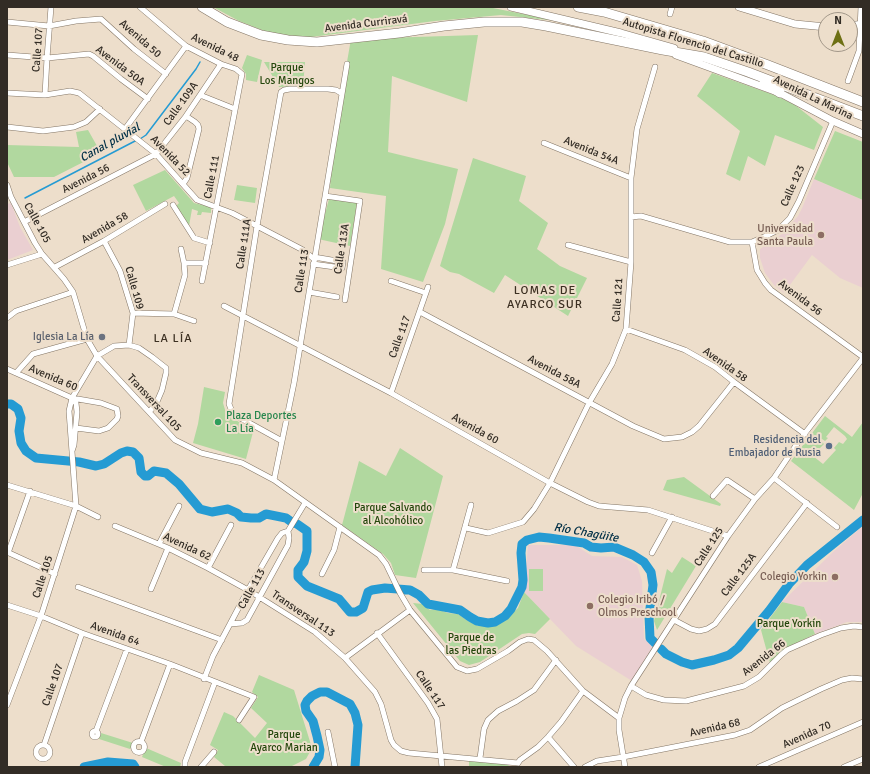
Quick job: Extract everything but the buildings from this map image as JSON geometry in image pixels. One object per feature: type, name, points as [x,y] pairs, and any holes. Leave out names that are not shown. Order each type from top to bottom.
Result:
[{"type":"highway","name":"Avenida Curriravá","points":[[202,7],[227,22],[261,35],[288,40],[317,42],[484,22],[522,22],[704,58]]},
{"type":"highway","name":"Autopista Florencio del Castillo","points":[[578,7],[604,12],[702,41],[863,102]]},
{"type":"highway","name":"Autopista Florencio del Castillo","points":[[704,58],[748,72],[863,116]]},
{"type":"highway","points":[[748,72],[780,93]]},
{"type":"main road","name":"Autopista Florencio del Castillo","points":[[511,7],[621,33],[704,58]]},
{"type":"main road","points":[[739,7],[795,24],[818,26]]},
{"type":"main road","name":"Avenida La Marina","points":[[663,50],[780,93],[833,122],[863,134]]},
{"type":"street","name":"Calle 107","points":[[45,95],[51,7]]},
{"type":"street","name":"Avenida 48","points":[[140,7],[186,46],[221,64],[240,71],[243,77]]},
{"type":"street","points":[[670,14],[672,7]]},
{"type":"street","points":[[848,81],[859,51],[861,7]]},
{"type":"street","name":"Avenida 50","points":[[7,22],[49,26],[97,18],[101,19],[134,49],[166,74]]},
{"type":"street","points":[[125,129],[186,46]]},
{"type":"street","name":"Avenida 50A","points":[[7,55],[47,58],[89,54],[148,99]]},
{"type":"street","points":[[856,61],[863,64]]},
{"type":"street","name":"Calle 109A","points":[[156,154],[186,116],[221,64]]},
{"type":"street","name":"Calle 113","points":[[274,480],[294,383],[347,64]]},
{"type":"street","name":"Calle 121","points":[[466,528],[488,533],[523,522],[550,483],[589,403],[612,364],[626,329],[631,262],[631,178],[637,129],[655,67]]},
{"type":"street","name":"Calle 111","points":[[202,281],[235,109],[243,77]]},
{"type":"street","name":"Calle 111A","points":[[282,441],[232,414],[229,404],[257,226],[281,92],[290,89],[328,88],[336,90],[341,94]]},
{"type":"street","name":"Avenida 52","points":[[7,93],[45,95],[75,92],[79,93],[145,144],[156,154],[197,200],[232,213],[303,250],[314,260]]},
{"type":"street","points":[[200,95],[235,109]]},
{"type":"street","points":[[7,127],[43,130],[74,127],[86,122],[100,110]]},
{"type":"street","points":[[183,184],[187,178],[199,129],[195,122],[186,116]]},
{"type":"street","name":"Calle 123","points":[[752,242],[778,230],[790,218],[799,201],[833,122]]},
{"type":"street","name":"Avenida 54A","points":[[544,143],[631,178]]},
{"type":"street","name":"Avenida 56","points":[[24,222],[156,154]]},
{"type":"street","name":"Calle 105","points":[[7,186],[9,198],[42,254],[55,267]]},
{"type":"street","name":"Calle 113A","points":[[325,196],[360,201],[345,300]]},
{"type":"street","name":"Avenida 58","points":[[55,267],[165,204]]},
{"type":"street","points":[[173,205],[194,238],[210,243]]},
{"type":"street","points":[[631,217],[641,216],[722,241],[741,243],[752,242]]},
{"type":"street","name":"Calle 109","points":[[104,240],[120,271],[132,313],[129,345]]},
{"type":"street","name":"Avenida 56","points":[[752,242],[757,270],[771,290],[863,358]]},
{"type":"street","points":[[568,245],[631,262]]},
{"type":"street","points":[[174,314],[185,275],[181,249]]},
{"type":"street","points":[[7,265],[42,254]]},
{"type":"street","points":[[314,260],[343,262],[342,268],[314,260]]},
{"type":"street","points":[[184,263],[206,263]]},
{"type":"street","name":"Transversal 105","points":[[55,267],[73,292],[87,339],[97,356],[175,440],[206,454],[242,463],[274,480],[379,555],[386,564],[410,610],[457,667],[467,671],[477,669],[528,638],[539,643],[556,660]]},
{"type":"street","points":[[391,281],[426,293]]},
{"type":"street","name":"Calle 117","points":[[390,393],[428,287]]},
{"type":"street","points":[[7,318],[16,312],[73,292]]},
{"type":"street","points":[[309,292],[337,297]]},
{"type":"street","name":"Avenida 60","points":[[224,306],[390,393],[550,483],[599,506],[648,510],[728,536]]},
{"type":"street","name":"Avenida 58A","points":[[420,312],[589,403],[654,436],[664,439],[682,436],[692,432],[699,426],[734,382]]},
{"type":"street","points":[[132,313],[174,314],[194,320]]},
{"type":"street","name":"Avenida 58","points":[[626,329],[686,350],[715,367],[805,434]]},
{"type":"street","points":[[16,373],[33,354],[87,339]]},
{"type":"street","points":[[97,356],[114,346],[129,345],[139,348],[166,368],[162,390],[156,404],[149,412]]},
{"type":"street","name":"Calle 105","points":[[7,705],[41,616],[76,506],[68,414],[72,398],[97,356]]},
{"type":"street","name":"Calle 125","points":[[625,767],[619,730],[619,718],[625,698],[631,686],[728,536],[754,499],[774,478],[805,434],[863,358]]},
{"type":"street","name":"Avenida 60","points":[[7,369],[72,398],[101,403],[117,410],[117,419],[108,428],[99,431],[76,428]]},
{"type":"street","name":"Calle 105","points":[[72,398],[76,403],[76,428],[72,451]]},
{"type":"street","points":[[774,478],[837,527]]},
{"type":"street","points":[[713,496],[727,480],[754,499]]},
{"type":"street","points":[[7,485],[76,506],[98,517]]},
{"type":"street","points":[[30,491],[8,552],[55,574]]},
{"type":"street","name":"Calle 113","points":[[230,624],[242,623],[247,620],[288,544],[289,529],[305,503]]},
{"type":"street","name":"Calle 125A","points":[[674,620],[691,629],[699,631],[707,629],[715,624],[807,503]]},
{"type":"street","points":[[453,570],[466,528],[471,505]]},
{"type":"street","points":[[159,544],[178,506]]},
{"type":"street","points":[[652,553],[672,517]]},
{"type":"street","points":[[208,568],[231,525]]},
{"type":"street","name":"Avenida 62","points":[[115,526],[168,548],[248,590]]},
{"type":"street","points":[[322,574],[334,550],[340,527]]},
{"type":"street","name":"Calle 113","points":[[204,679],[213,656],[248,590],[278,538],[282,533],[289,529]]},
{"type":"street","points":[[152,589],[168,548]]},
{"type":"street","points":[[424,570],[453,570],[507,581]]},
{"type":"street","points":[[78,587],[222,640]]},
{"type":"street","name":"Transversal 113","points":[[248,590],[315,632],[345,658]]},
{"type":"street","name":"Avenida 64","points":[[7,605],[41,616],[82,633],[170,664],[204,679],[254,697],[238,720]]},
{"type":"street","points":[[410,610],[345,658],[375,692],[381,704],[390,740],[401,750],[410,753],[480,758],[519,765],[520,760],[538,747],[561,722],[583,691]]},
{"type":"street","name":"Avenida 66","points":[[631,686],[646,695],[664,700],[686,701],[744,686],[759,678],[787,650],[821,635],[841,628],[854,626],[863,627]]},
{"type":"street","name":"Calle 107","points":[[44,745],[82,633]]},
{"type":"street","name":"Calle 117","points":[[377,634],[428,703],[437,719],[442,767]]},
{"type":"street","points":[[96,731],[126,649]]},
{"type":"street","points":[[480,758],[484,729],[488,720],[498,711],[534,690],[556,660],[583,691],[619,718]]},
{"type":"street","points":[[141,742],[170,664]]},
{"type":"street","name":"Avenida 68","points":[[585,767],[597,761],[735,735],[750,730],[782,708],[835,683],[852,678],[863,679]]},
{"type":"street","points":[[185,767],[185,762],[215,682]]},
{"type":"street","name":"Avenida 70","points":[[759,767],[863,722]]},
{"type":"street","points":[[328,732],[335,767]]},
{"type":"street","points":[[548,737],[574,767]]},
{"type":"street","points":[[201,767],[214,752]]},
{"type":"street","points":[[844,767],[863,759]]},
{"type":"shaded area","name":"Universidad Santa Paula","points":[[814,179],[863,200],[863,288],[840,278],[812,255],[784,293],[774,285],[765,273],[760,258],[760,249],[782,234],[798,216]]},
{"type":"shaded area","points":[[11,203],[20,227],[33,250],[7,260],[7,204]]},
{"type":"shaded area","name":"Colegio Yorkin","points":[[863,526],[863,622],[847,622],[815,634],[804,607],[782,602],[833,552]]},
{"type":"shaded area","name":"Colegio Iribó / Olmos Preschool","points":[[528,545],[575,545],[592,556],[622,557],[637,565],[642,581],[644,639],[653,646],[632,681],[576,646],[524,592]]},
{"type":"green space","points":[[213,7],[488,7],[558,21],[501,15],[435,21],[311,37],[292,37],[267,32],[239,21]]},
{"type":"green space","points":[[478,35],[467,102],[392,76],[388,152],[458,169],[445,224],[423,282],[381,269],[386,196],[330,188],[333,142],[351,39]]},
{"type":"green space","points":[[247,55],[262,60],[257,82],[246,80],[246,74],[242,68]]},
{"type":"green space","name":"Parque Los Mangos","points":[[264,62],[305,62],[303,86],[279,87]]},
{"type":"green space","points":[[712,73],[777,96],[795,105],[823,127],[814,150],[775,135],[765,166],[748,156],[740,181],[726,174],[740,131],[697,96]]},
{"type":"green space","points":[[88,130],[101,153],[54,177],[14,177],[7,162],[7,145],[79,147],[76,132]]},
{"type":"green space","points":[[835,131],[863,142],[863,200],[814,179]]},
{"type":"green space","points":[[473,158],[526,176],[519,201],[548,223],[537,249],[560,266],[587,278],[568,316],[505,275],[494,293],[459,274],[450,272],[440,266]]},
{"type":"green space","points":[[165,170],[194,203],[211,207],[211,213],[202,212],[201,215],[197,215],[198,211],[192,209],[189,226],[176,206],[179,203],[174,196],[146,211],[133,185]]},
{"type":"green space","points":[[237,185],[257,188],[255,203],[234,200]]},
{"type":"green space","points":[[329,199],[357,203],[350,246],[318,239]]},
{"type":"green space","name":"Plaza Deportes La Lía","points":[[204,387],[225,392],[223,403],[226,413],[253,432],[246,459],[193,443],[198,424]]},
{"type":"green space","points":[[825,416],[852,437],[863,422],[863,493],[854,510],[791,461]],"holes":[[[834,427],[847,439],[843,444],[839,442],[834,448],[836,450],[823,464],[813,456],[816,453],[816,449],[818,450],[824,444],[820,440],[822,439],[825,441],[828,438],[826,437]]]},
{"type":"green space","name":"Parque Salvando al Alcohólico","points":[[400,448],[443,476],[416,578],[395,575],[391,563],[383,554],[342,525],[359,461],[386,476]]},
{"type":"green space","points":[[684,477],[721,504],[720,506],[663,490],[667,480]]},
{"type":"green space","points":[[682,557],[696,566],[657,630],[654,621],[667,569],[672,573]]},
{"type":"green space","points":[[529,569],[543,569],[543,591],[529,591]]},
{"type":"green space","name":"Parque de las Piedras","points":[[524,592],[550,619],[535,634],[522,634],[480,662],[469,665],[460,661],[413,603],[423,604],[430,610],[437,609],[448,613],[458,614],[478,626],[491,626],[507,618],[518,608]]},
{"type":"green space","name":"Parque Yorkín","points":[[782,602],[804,607],[815,634],[782,650],[770,663],[761,630]]},
{"type":"green space","name":"Parque Ayarco Marian","points":[[259,675],[294,690],[312,748],[306,759],[290,767],[224,767],[225,766],[214,757],[218,750],[210,745],[224,712],[233,716],[255,738],[267,723],[251,708],[258,697],[252,692]]},
{"type":"green space","points":[[101,733],[133,743],[130,749],[99,739]]},
{"type":"green space","points":[[146,748],[181,763],[180,767],[166,767],[142,757]]},
{"type":"green space","points":[[469,761],[505,764],[512,767],[469,767]]},
{"type":"waterway","name":"Canal pluvial","points":[[140,139],[146,135],[200,62]]},
{"type":"waterway","name":"Canal pluvial","points":[[25,198],[137,140]]},
{"type":"waterway","name":"Río Chagüite","points":[[7,404],[11,404],[18,409],[21,418],[19,431],[21,443],[26,451],[36,458],[79,462],[96,466],[104,464],[121,453],[127,451],[133,452],[139,458],[141,472],[145,476],[148,476],[154,471],[166,473],[179,484],[200,509],[212,512],[228,509],[237,513],[241,517],[251,518],[259,518],[266,514],[286,518],[297,524],[307,531],[307,551],[304,562],[298,570],[298,577],[307,586],[339,599],[350,612],[356,612],[363,608],[368,592],[372,590],[385,588],[410,590],[405,590]]},
{"type":"waterway","name":"Río Chagüite","points":[[661,649],[666,654],[692,665],[729,655],[738,648],[789,584],[807,565],[863,520]]},
{"type":"waterway","name":"Río Chagüite","points":[[410,590],[419,595],[428,604],[460,610],[477,621],[488,623],[495,622],[505,616],[511,609],[522,587],[523,580],[521,553],[522,544],[527,540],[539,537],[584,543],[591,547],[614,547],[633,555],[644,562],[651,572],[653,585],[649,616],[650,638],[655,643]]},
{"type":"waterway","points":[[313,767],[319,757],[320,750],[313,721],[306,711],[305,705],[312,696],[320,692],[327,692],[350,704],[355,713],[358,725],[355,767]]},
{"type":"waterway","points":[[84,767],[108,762],[133,764],[135,767]]},
{"type":"place","name":"Universidad Santa Paula","points":[[821,235]]},
{"type":"place","name":"Iglesia La Lía","points":[[102,337]]},
{"type":"place","name":"Plaza Deportes La Lía","points":[[218,422]]},
{"type":"place","name":"Residencia del Embajador de Rusia","points":[[829,446]]},
{"type":"place","name":"Colegio Yorkin","points":[[835,577]]},
{"type":"place","name":"Colegio Iribó / Olmos Preschool","points":[[590,606]]},
{"type":"district","name":"LOMAS DE AYARCO SUR","points":[[545,298]]},
{"type":"district","name":"LA LÍA","points":[[173,339]]}]
